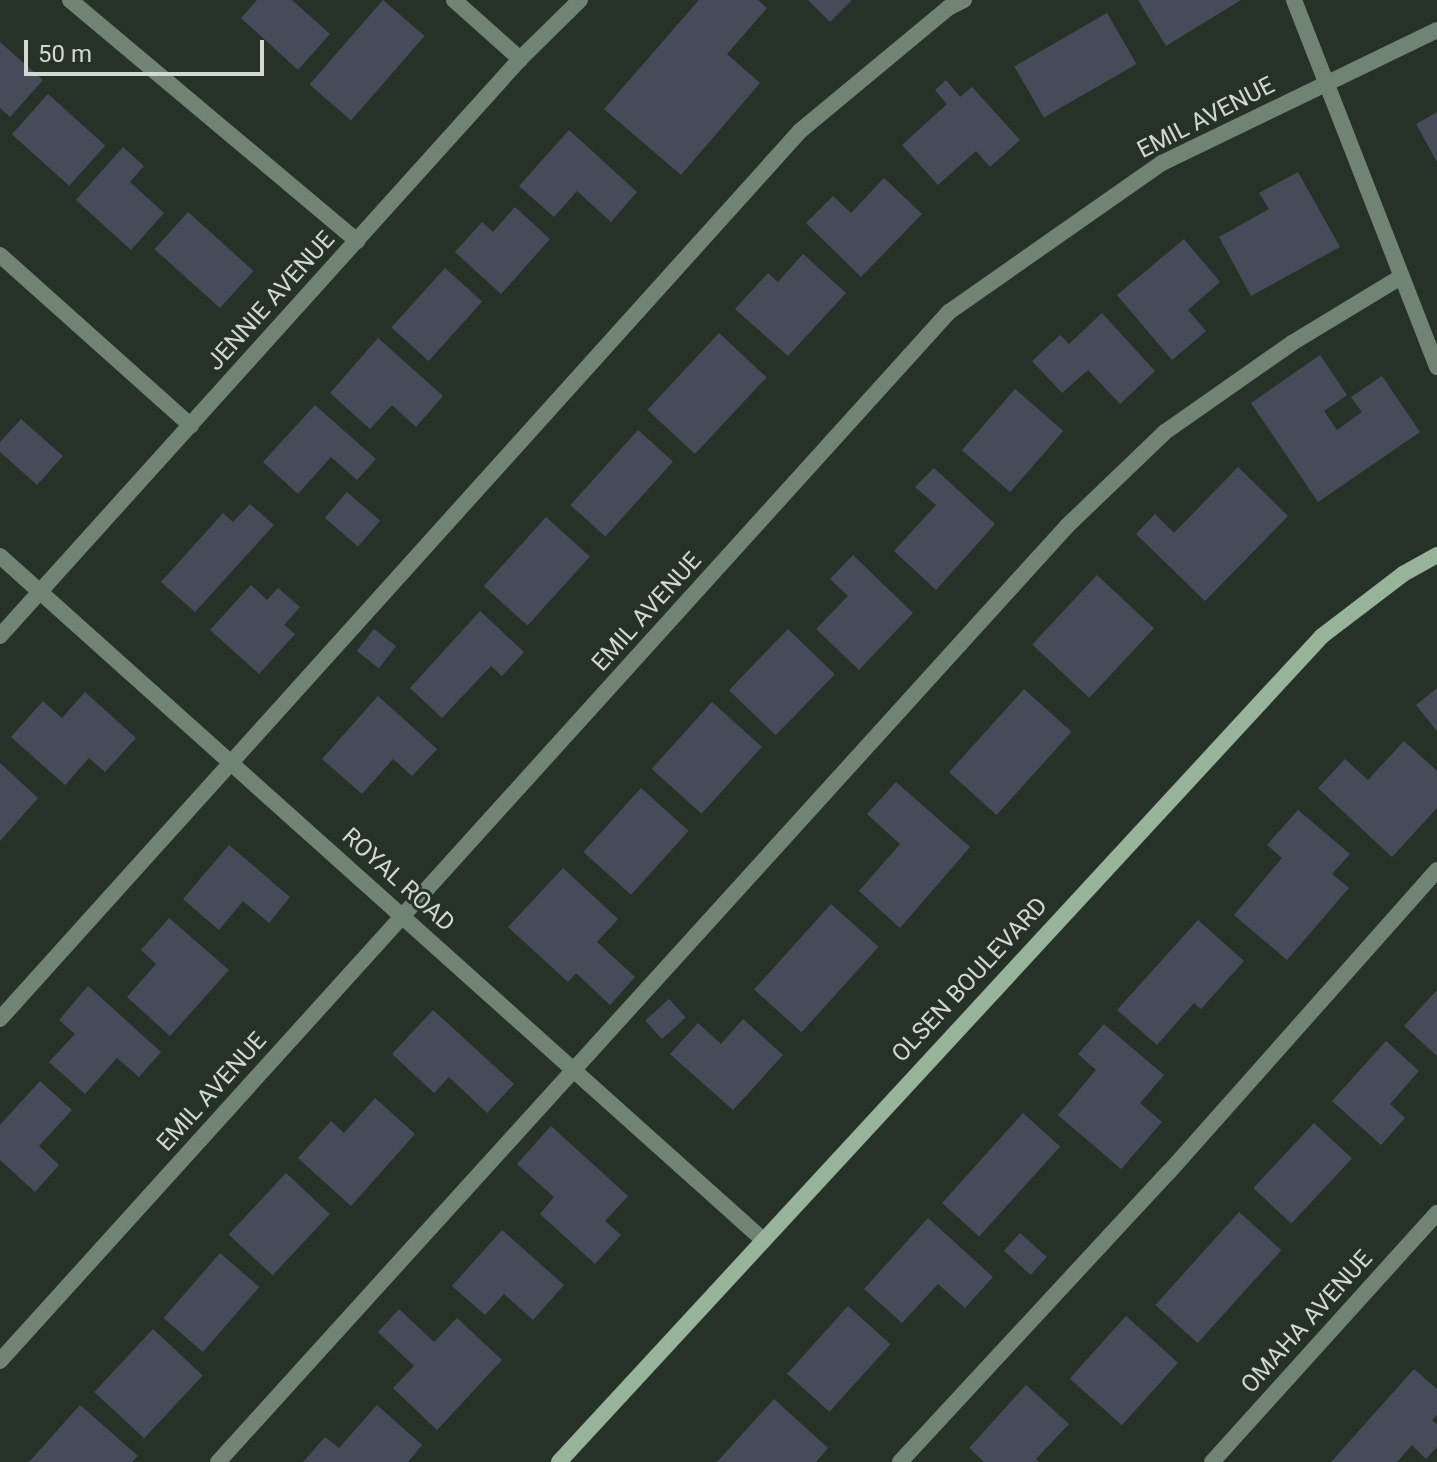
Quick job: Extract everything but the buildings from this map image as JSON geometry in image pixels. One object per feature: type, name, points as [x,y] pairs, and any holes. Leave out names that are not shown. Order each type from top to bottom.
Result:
[{"type":"main road","name":"OLSEN BOULEVARD","points":[[559,1462],[1322,636],[1403,574],[1437,555]]},
{"type":"street","points":[[70,0],[357,241]]},
{"type":"street","points":[[454,0],[520,59]]},
{"type":"street","name":"JENNIE AVENUE","points":[[0,636],[520,59],[580,0]]},
{"type":"street","points":[[0,1019],[800,131],[948,8],[964,0]]},
{"type":"street","points":[[1294,0],[1437,367]]},
{"type":"street","name":"EMIL AVENUE","points":[[0,1361],[949,312],[1162,163],[1437,30]]},
{"type":"street","points":[[0,255],[191,426]]},
{"type":"street","points":[[218,1462],[1067,526],[1154,442],[1292,343],[1401,277]]},
{"type":"street","name":"ROYAL ROAD","points":[[0,556],[404,917],[572,1072],[763,1240]]},
{"type":"street","points":[[900,1462],[1169,1172],[1437,870]]},
{"type":"street","name":"OMAHA AVENUE","points":[[1212,1462],[1437,1213]]}]
